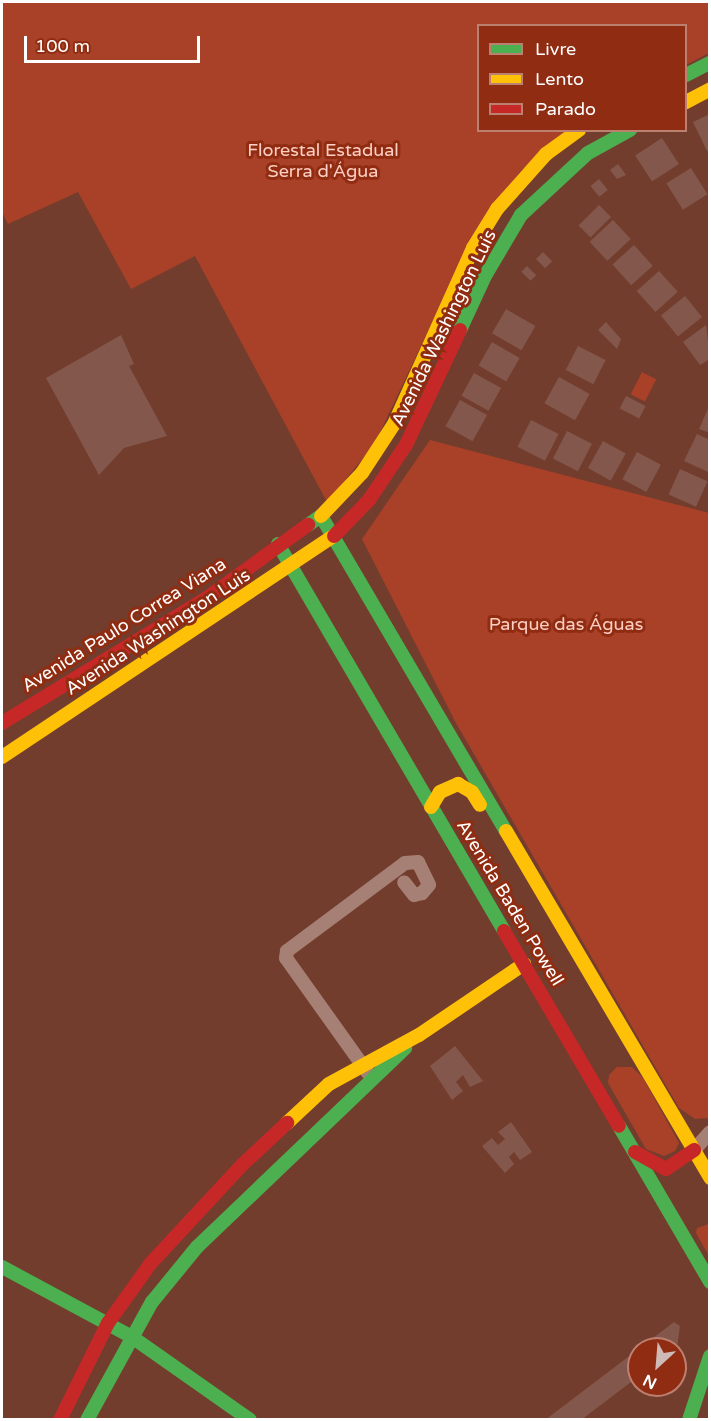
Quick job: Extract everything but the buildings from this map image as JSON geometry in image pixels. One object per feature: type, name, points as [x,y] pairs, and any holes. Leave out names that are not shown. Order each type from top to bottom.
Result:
[{"type":"main road","points":[[687,74],[710,63]]},
{"type":"main road","points":[[687,101],[710,89]]},
{"type":"main road","name":"Avenida Paulo Correa Viana","points":[[2,723],[207,598],[278,544],[321,516],[362,473],[394,424],[473,248],[497,209],[546,154],[576,132]]},
{"type":"main road","name":"Avenida Washington Luís","points":[[334,536],[369,500],[406,445],[485,276],[521,215],[554,181],[588,153],[626,132]]},
{"type":"main road","name":"Avenida Baden Powell","points":[[321,516],[710,1178]]},
{"type":"main road","name":"Avenida Washington Luis","points":[[2,758],[291,567],[334,536]]},
{"type":"main road","name":"Avenida Baden Powell","points":[[278,544],[710,1282]]},
{"type":"main road","points":[[431,807],[446,787],[465,786],[527,868]]},
{"type":"main road","points":[[60,1419],[108,1323],[151,1263],[242,1165],[329,1084],[361,1064],[419,1035],[524,964]]},
{"type":"main road","points":[[87,1419],[152,1302],[197,1247],[419,1035]]},
{"type":"main road","points":[[293,1118],[335,1092],[339,1098],[337,1107],[323,1126]]},
{"type":"main road","points":[[632,1150],[666,1169],[694,1150]]},
{"type":"main road","points":[[2,1267],[132,1337],[250,1419]]},
{"type":"main road","points":[[689,1419],[710,1356]]},
{"type":"street","points":[[372,1079],[290,966],[286,958],[287,951],[405,863],[418,862],[429,885],[414,895],[404,882]]},
{"type":"street","points":[[694,1150],[710,1132]]},
{"type":"green space","name":"Florestal Estadual Serra d'Água","points":[[2,2],[709,2],[709,53],[687,64],[687,24],[477,24],[477,132],[564,132],[519,173],[438,310],[374,445],[327,502],[195,256],[131,289],[78,192],[8,224],[2,212]]},
{"type":"green space","points":[[642,372],[656,379],[645,402],[631,394]]},
{"type":"green space","name":"Parque das Águas","points":[[430,440],[709,513],[709,1118],[695,1119],[679,1108],[456,723],[362,539]]},
{"type":"green space","points":[[617,1067],[632,1067],[643,1078],[679,1143],[675,1151],[664,1156],[646,1149],[608,1083],[609,1075]]},
{"type":"green space","points":[[710,1224],[709,1256],[696,1233],[697,1228]]},
{"type":"traffic: fast","points":[[687,74],[710,63]]},
{"type":"traffic: fast","points":[[460,330],[485,276],[521,215],[588,153],[626,132]]},
{"type":"traffic: fast","points":[[308,525],[321,516],[506,831]]},
{"type":"traffic: fast","points":[[278,544],[504,931]]},
{"type":"traffic: fast","points":[[87,1420],[152,1302],[197,1247],[405,1048]]},
{"type":"traffic: fast","points":[[619,1126],[710,1282]]},
{"type":"traffic: fast","points":[[2,1267],[132,1337],[250,1420]]},
{"type":"traffic: fast","points":[[689,1420],[710,1356]]},
{"type":"traffic: slow","points":[[687,101],[710,89]]},
{"type":"traffic: slow","points":[[321,516],[362,473],[394,424],[473,248],[497,209],[546,154],[576,132]]},
{"type":"traffic: slow","points":[[2,757],[334,536]]},
{"type":"traffic: slow","points":[[431,807],[440,792],[458,784],[472,792],[480,805]]},
{"type":"traffic: slow","points":[[506,831],[710,1178]]},
{"type":"traffic: slow","points":[[287,1123],[329,1084],[419,1035],[524,964]]},
{"type":"traffic: jam","points":[[334,536],[369,500],[406,445],[460,330]]},
{"type":"traffic: jam","points":[[2,723],[207,598],[308,525]]},
{"type":"traffic: jam","points":[[504,931],[619,1126]]},
{"type":"traffic: jam","points":[[60,1420],[108,1323],[151,1263],[242,1165],[287,1123]]},
{"type":"traffic: jam","points":[[635,1152],[666,1169],[694,1150]]}]
